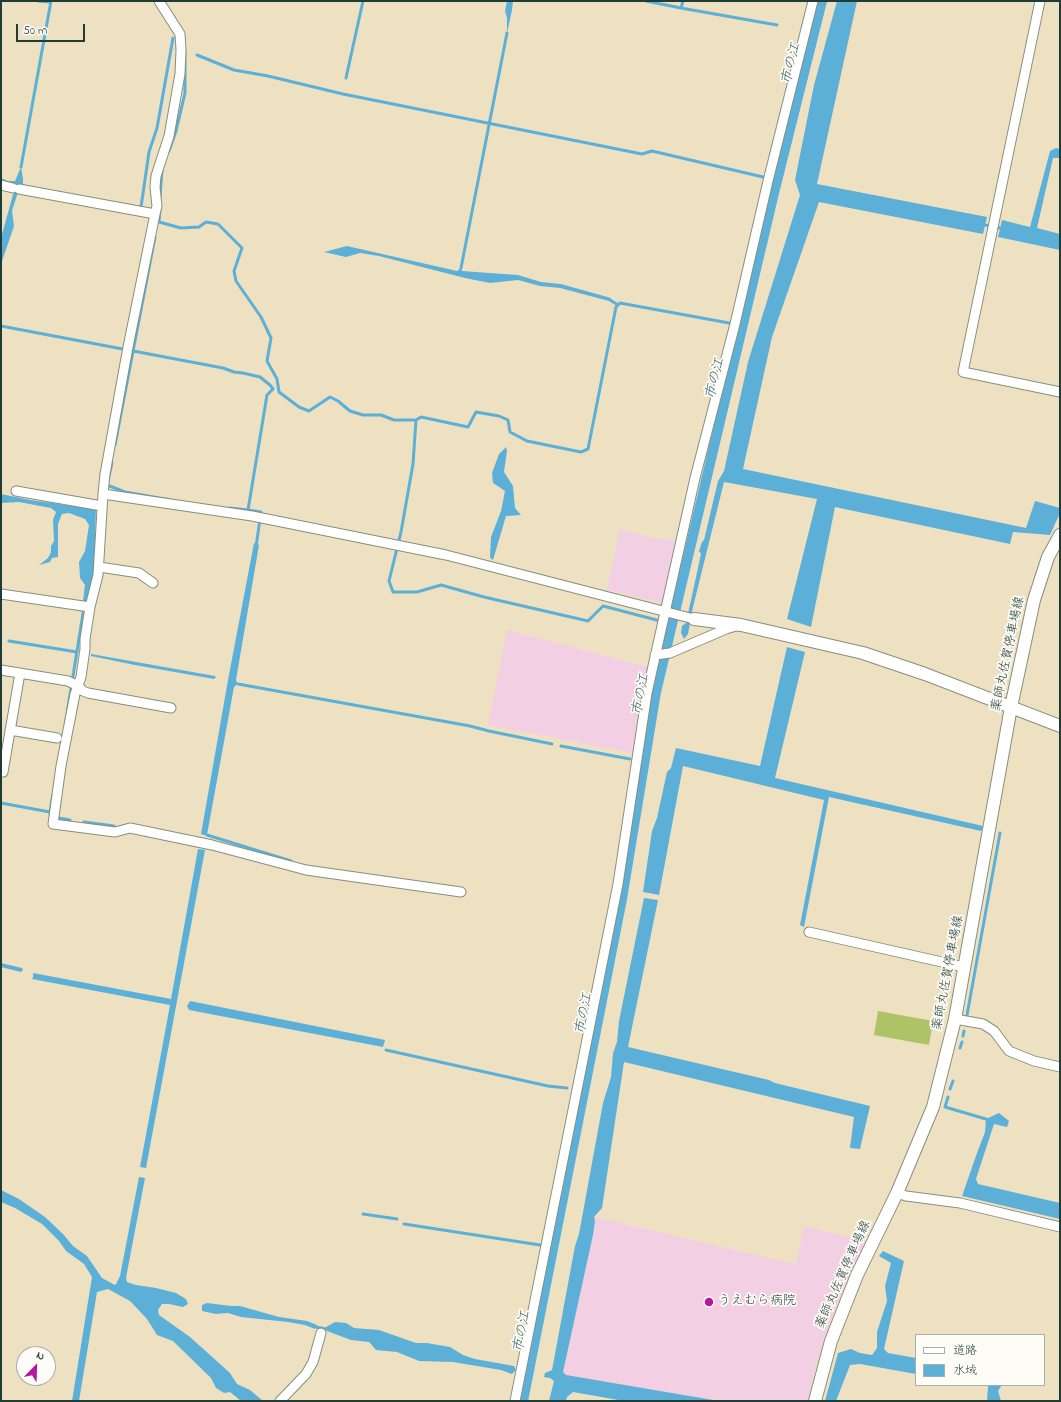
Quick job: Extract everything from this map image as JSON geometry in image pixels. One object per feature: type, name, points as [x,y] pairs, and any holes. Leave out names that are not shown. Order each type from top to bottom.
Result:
[{"type":"main road","name":"薬師丸佐賀停車場線","points":[[815,1401],[834,1334],[857,1275],[897,1193],[933,1107],[955,1019],[1011,707],[1034,600],[1048,557],[1060,535]]},
{"type":"main road","points":[[687,617],[741,625],[863,653],[925,674],[1060,726]]},
{"type":"street","points":[[159,1],[180,34],[180,74],[169,136],[156,176],[155,187],[158,206],[154,214],[105,474],[98,575],[90,607],[81,677],[75,694],[53,824],[116,832],[130,828],[212,845],[306,870],[461,892]]},
{"type":"street","points":[[515,1401],[615,898],[646,693],[695,478],[735,324],[768,181],[813,1]]},
{"type":"street","points":[[1040,1],[963,372],[1060,392]]},
{"type":"street","points":[[1,185],[154,214]]},
{"type":"street","points":[[16,491],[102,506]]},
{"type":"street","points":[[103,494],[252,516],[398,546],[492,566],[663,619],[687,617]]},
{"type":"street","points":[[99,567],[139,573],[153,583]]},
{"type":"street","points":[[1,594],[90,607]]},
{"type":"street","points":[[655,654],[670,653],[726,629],[741,625]]},
{"type":"street","points":[[1,670],[68,681],[88,693],[171,708]]},
{"type":"street","points":[[1,772],[3,772],[20,673]]},
{"type":"street","points":[[10,730],[57,738]]},
{"type":"street","points":[[809,932],[964,967]]},
{"type":"street","points":[[955,1019],[983,1024],[994,1030],[1009,1051],[1034,1061],[1060,1067]]},
{"type":"street","points":[[897,1193],[906,1196],[960,1203],[1060,1227]]},
{"type":"street","points":[[280,1401],[306,1374],[312,1362],[321,1333]]},
{"type":"shaded area","points":[[620,529],[648,537],[679,541],[663,603],[607,590]]},
{"type":"shaded area","points":[[507,630],[648,667],[633,753],[488,725]]},
{"type":"shaded area","name":"うえむら病院","points":[[594,1217],[796,1264],[804,1226],[867,1241],[847,1281],[830,1322],[815,1369],[808,1401],[719,1401],[566,1375],[563,1372],[593,1235]]},
{"type":"green space","points":[[878,1011],[933,1021],[929,1045],[874,1035]]},
{"type":"water","points":[[507,1],[513,1],[507,33],[507,18],[505,11]]},
{"type":"water","points":[[837,1],[857,1],[817,184],[987,217],[983,234],[819,202],[772,337],[743,469],[1026,528],[1035,501],[1060,508],[1060,513],[1050,535],[1013,532],[1010,544],[835,507],[811,627],[787,619],[817,499],[724,482],[693,607],[688,634],[684,639],[681,633],[682,626],[686,623],[701,554],[699,551],[704,540],[718,481],[724,471],[748,362],[800,195],[795,180],[814,85]]},
{"type":"water","points":[[1056,148],[1060,149],[1060,158],[1053,158],[1037,228],[1060,234],[1060,250],[998,237],[1002,220],[1030,227],[1050,151]]},
{"type":"water","points":[[21,167],[23,184],[35,188],[29,189],[1,182],[1,178],[8,181],[15,181]]},
{"type":"water","points":[[14,191],[18,192],[12,211],[14,226],[1,264],[1,238]]},
{"type":"water","points":[[347,246],[457,271],[461,268],[462,271],[518,275],[541,282],[561,284],[611,298],[609,301],[560,288],[540,286],[518,280],[490,283],[379,256],[360,253],[346,257],[324,252]]},
{"type":"water","points":[[506,447],[507,451],[504,472],[513,486],[515,508],[521,515],[506,516],[493,560],[490,558],[491,537],[501,511],[505,491],[493,483],[492,473],[499,454]]},
{"type":"water","points":[[1,494],[30,500],[96,509],[94,571],[86,602],[83,601],[85,585],[80,578],[79,562],[85,551],[89,525],[85,519],[69,513],[62,514],[58,524],[58,557],[52,558],[50,562],[39,565],[48,558],[51,552],[51,546],[54,541],[53,520],[56,512],[51,508],[19,502],[1,503]]},
{"type":"water","points":[[254,543],[259,545],[236,680],[238,684],[234,687],[207,835],[204,835],[201,834]]},
{"type":"water","points":[[787,647],[805,652],[775,778],[983,826],[981,831],[829,797],[804,927],[800,925],[824,800],[683,766],[659,895],[643,892],[652,831],[657,818],[667,772],[671,768],[676,748],[760,766]]},
{"type":"water","points":[[91,654],[216,677],[214,679],[135,665],[91,656]]},
{"type":"water","points":[[198,849],[205,850],[146,1168],[140,1167],[170,1005],[32,979],[33,973],[171,999]]},
{"type":"water","points":[[644,898],[658,900],[628,1047],[769,1080],[775,1083],[870,1106],[860,1149],[850,1148],[854,1117],[624,1062],[602,1208],[594,1217],[595,1221],[593,1235],[563,1372],[566,1375],[719,1401],[624,1401],[573,1392],[567,1397],[566,1401],[549,1401],[554,1381],[550,1378],[544,1377],[545,1373],[552,1370],[603,1103],[611,1077],[613,1053],[617,1042],[619,1021]]},
{"type":"water","points":[[1,963],[22,968],[23,970],[21,972],[1,967]]},
{"type":"water","points":[[190,1001],[385,1040],[383,1047],[189,1010],[187,1006]]},
{"type":"water","points":[[999,1113],[1009,1121],[1007,1127],[994,1124],[976,1179],[978,1184],[1060,1203],[1060,1219],[962,1196],[985,1132],[986,1119]]},
{"type":"water","points":[[139,1177],[145,1178],[126,1278],[127,1282],[176,1293],[186,1299],[188,1304],[183,1307],[162,1304],[158,1310],[159,1315],[190,1337],[230,1373],[237,1384],[250,1390],[263,1401],[241,1401],[230,1392],[224,1393],[216,1388],[211,1378],[173,1341],[157,1335],[147,1319],[130,1301],[108,1289],[97,1292],[79,1401],[72,1401],[92,1277],[84,1264],[66,1251],[59,1241],[42,1224],[15,1208],[1,1202],[1,1190],[19,1199],[45,1217],[73,1246],[87,1256],[102,1278],[115,1285],[120,1276]]},
{"type":"water","points":[[883,1251],[904,1261],[884,1349],[888,1353],[915,1358],[915,1374],[860,1364],[850,1365],[836,1401],[825,1401],[838,1353],[851,1349],[860,1353],[872,1355],[877,1348],[877,1332],[887,1301],[885,1286],[891,1263],[879,1256]]},
{"type":"water","points":[[207,1303],[240,1306],[279,1317],[307,1321],[317,1325],[315,1329],[305,1325],[288,1322],[241,1317],[228,1313],[216,1314],[202,1311],[202,1305]]},
{"type":"water","points":[[335,1322],[346,1323],[354,1328],[379,1330],[416,1343],[427,1343],[450,1347],[463,1355],[475,1359],[514,1366],[516,1370],[512,1374],[501,1370],[453,1362],[419,1361],[397,1352],[376,1350],[369,1342],[351,1340],[327,1331],[326,1327]]},
{"type":"water","points":[[988,1386],[1001,1386],[998,1391],[1001,1401],[987,1401]]},
{"type":"waterway","points":[[38,1],[50,2]]},
{"type":"waterway","points":[[21,167],[51,1]]},
{"type":"waterway","points":[[346,78],[363,1]]},
{"type":"waterway","points":[[646,1],[777,25]]},
{"type":"waterway","points":[[681,8],[683,1]]},
{"type":"waterway","name":"市の江","points":[[523,1401],[622,899],[656,692],[774,193],[822,1]]},
{"type":"waterway","points":[[461,268],[507,33]]},
{"type":"waterway","points":[[139,207],[141,207],[149,152],[157,128],[173,38]]},
{"type":"waterway","points":[[169,151],[176,131],[185,93],[185,51]]},
{"type":"waterway","points":[[197,55],[234,70],[268,76],[343,94],[642,154],[652,151],[763,177]]},
{"type":"waterway","points":[[160,198],[162,170]]},
{"type":"waterway","points":[[160,210],[159,222],[181,228],[199,227],[206,222],[218,224],[242,248],[234,271],[236,281],[261,317],[271,338],[267,361],[277,379],[279,392],[299,407],[309,411],[330,397],[338,401],[350,411],[363,415],[381,415],[394,420],[416,420],[413,464],[401,532],[389,581],[393,592],[417,592],[441,585],[484,597],[588,621],[603,606],[672,624]]},
{"type":"waterway","points":[[985,225],[1000,228]]},
{"type":"waterway","points":[[115,445],[155,237]]},
{"type":"waterway","points":[[610,300],[618,305]]},
{"type":"waterway","points":[[416,420],[421,417],[468,427],[476,412],[499,416],[508,420],[510,432],[527,441],[581,452],[588,449],[616,307],[620,303],[729,323]]},
{"type":"waterway","points":[[1,326],[223,368],[234,372],[260,377],[270,385],[273,389],[267,395],[248,510],[261,512],[256,547]]},
{"type":"waterway","points":[[112,463],[107,485],[125,492],[171,500]]},
{"type":"waterway","points":[[230,508],[248,510]]},
{"type":"waterway","points":[[66,720],[84,607]]},
{"type":"waterway","points":[[9,641],[77,652]]},
{"type":"waterway","points":[[238,684],[470,726],[552,744]]},
{"type":"waterway","points":[[561,746],[630,759]]},
{"type":"waterway","points":[[50,812],[53,794]]},
{"type":"waterway","points":[[1,803],[50,812],[50,815]]},
{"type":"waterway","points":[[59,818],[70,820]]},
{"type":"waterway","points":[[84,822],[114,826]]},
{"type":"waterway","points":[[967,1015],[1000,833]]},
{"type":"waterway","points":[[207,835],[291,861]]},
{"type":"waterway","points":[[963,1036],[964,1031]]},
{"type":"waterway","points":[[960,1048],[962,1042]]},
{"type":"waterway","points":[[386,1050],[548,1086],[567,1088]]},
{"type":"waterway","points":[[950,1089],[953,1081]]},
{"type":"waterway","points":[[948,1097],[945,1107],[986,1119]]},
{"type":"waterway","points":[[363,1214],[397,1219]]},
{"type":"waterway","points":[[404,1224],[540,1245]]},
{"type":"waterway","points":[[316,1327],[326,1329]]},
{"type":"place","name":"うえむら病院","points":[[709,1302]]}]
